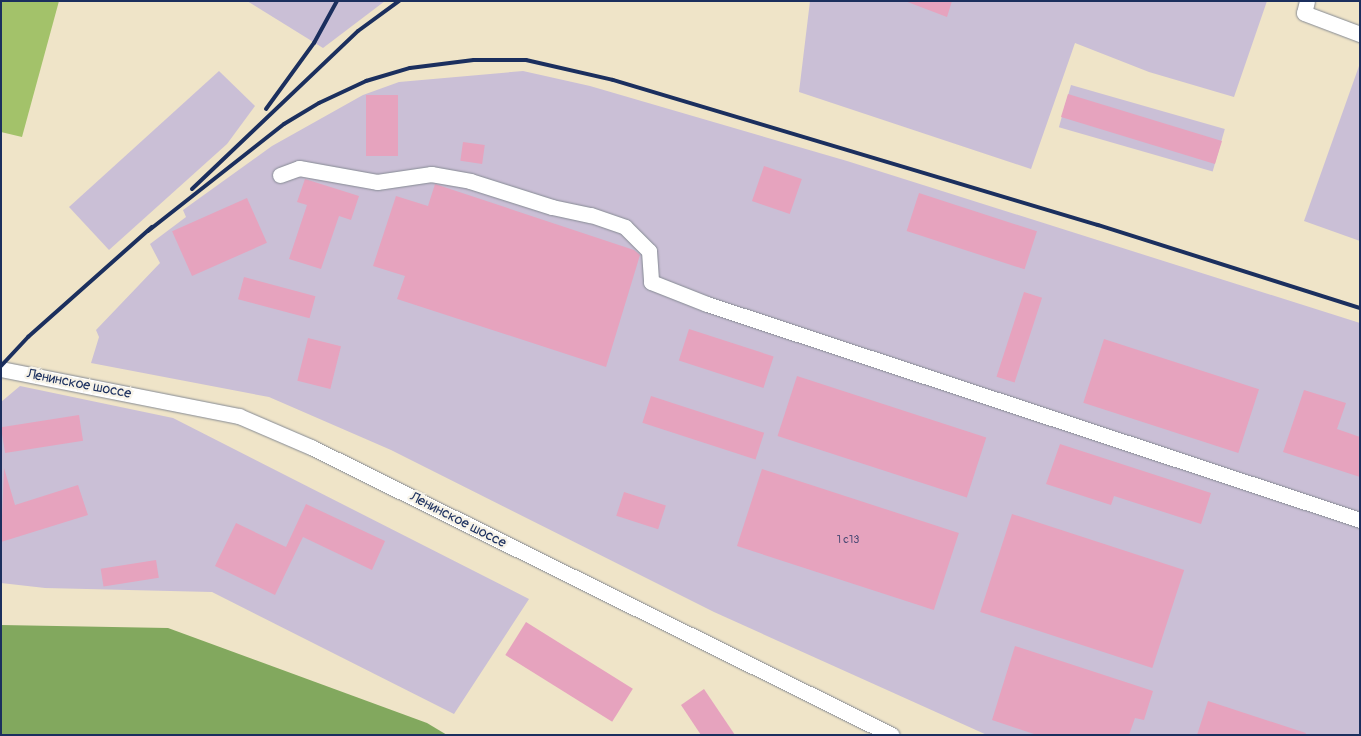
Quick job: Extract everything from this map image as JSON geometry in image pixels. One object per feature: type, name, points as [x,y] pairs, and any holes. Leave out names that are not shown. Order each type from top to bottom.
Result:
[{"type":"street","points":[[1307,1],[1304,13],[1360,34]]},
{"type":"street","points":[[280,175],[299,168],[377,182],[431,174],[470,181],[552,206],[591,214],[625,227],[649,251],[651,282],[707,304],[1238,483],[1360,520]]},
{"type":"street","name":"Ленинское шоссе","points":[[1,370],[239,416],[312,447],[892,735]]},
{"type":"shaded area","points":[[247,1],[385,1],[323,48]]},
{"type":"shaded area","points":[[810,1],[1267,1],[1234,97],[1149,72],[1075,43],[1031,169],[799,92]]},
{"type":"shaded area","points":[[1360,66],[1360,241],[1304,221]]},
{"type":"shaded area","points":[[219,71],[255,106],[227,144],[109,250],[69,207]]},
{"type":"shaded area","points":[[523,71],[590,86],[847,161],[1360,323],[1360,735],[987,735],[714,612],[391,450],[269,397],[91,363],[99,337],[96,330],[160,263],[150,244],[186,217],[183,210],[272,146],[363,95],[399,82]]},
{"type":"shaded area","points":[[1071,85],[1225,129],[1213,171],[1059,127]]},
{"type":"shaded area","points":[[20,386],[173,418],[529,599],[454,714],[212,592],[45,588],[1,583],[1,402]]},
{"type":"green space","points":[[1,1],[59,1],[22,137],[1,132]]},
{"type":"green space","points":[[1,625],[168,628],[427,723],[447,735],[1,735]]},
{"type":"building","points":[[905,1],[952,1],[947,17]]},
{"type":"building","points":[[1068,94],[1222,141],[1215,164],[1061,117]]},
{"type":"building","points":[[366,95],[398,95],[398,156],[366,156]]},
{"type":"building","points":[[463,142],[485,145],[482,164],[460,161]]},
{"type":"building","points":[[764,166],[802,179],[790,214],[752,201]]},
{"type":"building","points":[[305,179],[359,196],[351,220],[339,216],[321,269],[289,259],[307,205],[297,202]]},
{"type":"building","points":[[435,184],[634,250],[640,255],[606,367],[397,299],[405,276],[373,266],[396,196],[428,206]]},
{"type":"building","points":[[919,193],[1037,231],[1025,269],[907,231]]},
{"type":"building","points":[[247,198],[267,243],[192,276],[172,231]]},
{"type":"building","points":[[244,277],[315,296],[310,318],[238,299]]},
{"type":"building","points":[[1024,292],[1042,298],[1015,383],[996,377]]},
{"type":"building","points":[[689,329],[774,357],[763,388],[679,360]]},
{"type":"building","points":[[308,338],[341,346],[330,389],[297,381]]},
{"type":"building","points":[[1104,339],[1259,389],[1238,453],[1083,403]]},
{"type":"building","points":[[797,376],[986,437],[967,497],[778,436]]},
{"type":"building","points":[[1304,390],[1346,403],[1337,429],[1360,437],[1360,477],[1283,452]]},
{"type":"building","points":[[651,396],[764,433],[756,459],[642,423]]},
{"type":"building","points":[[79,415],[83,441],[5,453],[1,427]]},
{"type":"building","points":[[1060,444],[1211,493],[1201,524],[1114,496],[1111,505],[1046,484]]},
{"type":"building","points":[[4,468],[15,505],[78,485],[88,515],[1,542]]},
{"type":"building","points":[[762,469],[959,533],[934,610],[737,546]]},
{"type":"building","points":[[624,492],[666,506],[658,529],[616,516]]},
{"type":"building","points":[[306,504],[385,541],[372,570],[303,537],[275,595],[215,566],[236,523],[286,547]]},
{"type":"building","points":[[1012,514],[1184,570],[1152,668],[980,612]]},
{"type":"building","points":[[156,560],[159,578],[104,587],[101,569]]},
{"type":"building","points":[[526,622],[633,689],[612,722],[505,655]]},
{"type":"building","points":[[1015,646],[1153,691],[1144,720],[1135,718],[1129,735],[1037,735],[992,720]]},
{"type":"building","points":[[704,689],[735,735],[701,735],[681,705]]},
{"type":"building","points":[[1208,701],[1306,733],[1305,735],[1197,735]]},
{"type":"railway","points":[[266,109],[314,43],[337,1]]},
{"type":"railway","points":[[192,189],[358,31],[399,1]]},
{"type":"railway","points":[[148,231],[284,124],[319,103],[366,81],[410,68],[474,60],[526,60],[613,80],[1098,225],[1360,308]]},
{"type":"railway","points":[[1,366],[28,337],[152,227]]}]
